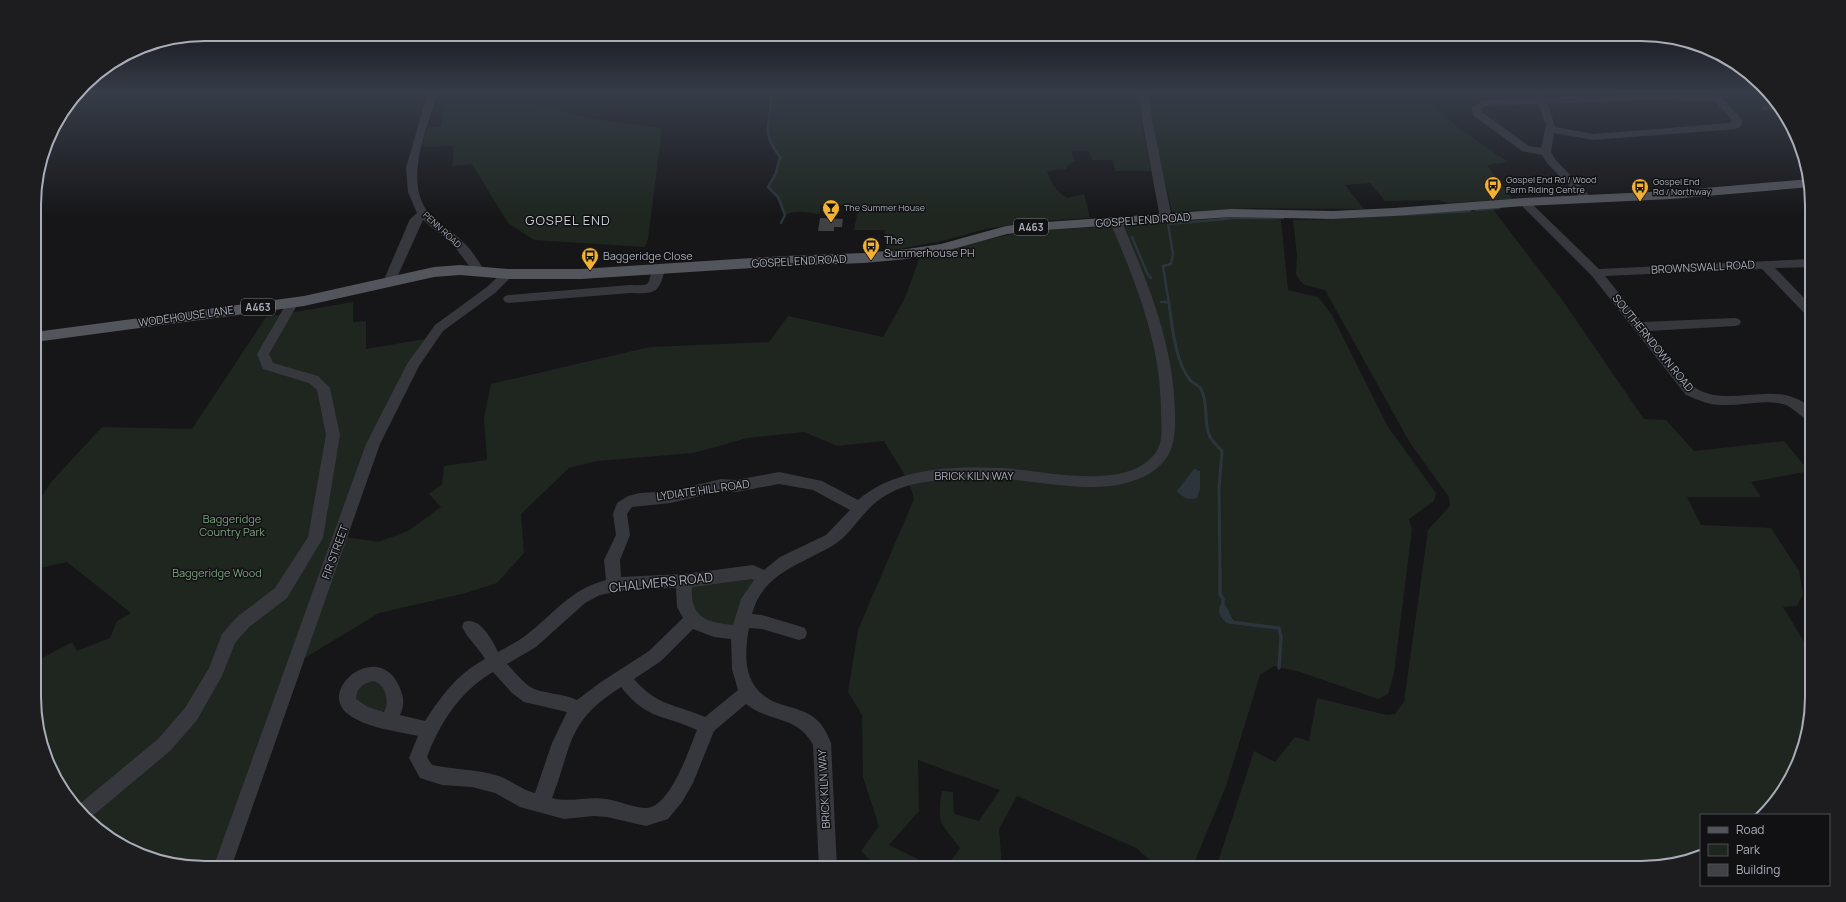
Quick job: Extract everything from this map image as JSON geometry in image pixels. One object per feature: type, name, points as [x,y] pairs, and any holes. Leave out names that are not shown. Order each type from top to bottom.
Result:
[{"type":"main road","name":"GOSPEL END ROAD","points":[[479,271],[508,274],[581,274],[907,254],[942,248],[1006,230],[1032,227],[1231,213],[1361,214],[1524,202],[1671,195],[1804,183]]},
{"type":"main road","name":"WODEHOUSE LANE","points":[[41,336],[293,302],[434,272],[460,270],[479,271]]},
{"type":"street","name":"PENN ROAD","points":[[421,134],[411,168],[412,192],[423,214],[459,244],[472,258],[479,271]]},
{"type":"street","points":[[1150,134],[1166,218]]},
{"type":"street","points":[[1505,134],[1523,147],[1546,152]]},
{"type":"street","points":[[1548,134],[1546,152],[1551,160],[1587,199]]},
{"type":"street","points":[[1575,134],[1593,136],[1620,134]]},
{"type":"street","name":"SOUTHERNDOWN ROAD","points":[[1524,202],[1596,273],[1690,392],[1700,398],[1712,401],[1780,397],[1793,400],[1803,405],[1805,408]]},
{"type":"street","points":[[389,282],[416,219],[423,214]]},
{"type":"street","name":"BRICK KILN WAY","points":[[828,861],[822,743],[812,727],[789,714],[761,704],[748,693],[742,673],[738,646],[741,626],[750,597],[766,578],[781,565],[830,540],[849,524],[860,508],[888,487],[903,481],[947,474],[1006,473],[1026,477],[1086,482],[1116,480],[1140,472],[1159,458],[1168,439],[1168,410],[1160,346],[1147,298],[1116,222]]},
{"type":"street","name":"BROWNSWALL ROAD","points":[[1596,273],[1805,263]]},
{"type":"street","points":[[1764,264],[1805,307]]},
{"type":"street","points":[[509,299],[630,289],[648,290],[656,285],[659,269]]},
{"type":"street","name":"FIR STREET","points":[[224,861],[373,444],[413,364],[439,328],[491,290],[508,274]]},
{"type":"street","points":[[86,810],[164,745],[191,714],[216,671],[228,639],[243,622],[281,593],[315,538],[333,435],[323,388],[313,379],[268,366],[263,354],[293,302]]},
{"type":"street","points":[[1638,327],[1735,322]]},
{"type":"street","name":"LYDIATE HILL ROAD","points":[[614,585],[612,560],[623,535],[620,514],[622,507],[628,502],[646,498],[671,497],[704,488],[736,486],[767,479],[779,478],[817,485],[860,508]]},
{"type":"street","name":"CHALMERS ROAD","points":[[748,693],[736,700],[707,726],[687,777],[676,796],[662,813],[646,817],[608,808],[594,807],[564,810],[540,804],[520,798],[499,785],[472,778],[442,776],[426,772],[418,758],[429,730],[453,694],[474,674],[494,661],[530,642],[579,598],[597,589],[630,582],[684,581],[753,572],[766,578]]},
{"type":"street","points":[[684,581],[682,597],[686,610],[692,619],[705,627],[721,632],[762,622],[799,634]]},
{"type":"street","points":[[540,804],[548,788],[554,761],[564,736],[580,710],[603,688],[654,656],[692,619]]},
{"type":"street","points":[[470,627],[485,644],[494,661],[518,688],[530,696],[564,702],[580,710]]},
{"type":"street","points":[[622,677],[634,692],[661,710],[693,718],[707,726]]},
{"type":"street","points":[[388,720],[429,730]]},
{"type":"green space","points":[[425,134],[661,134],[648,239],[645,247],[534,240],[508,223],[472,164],[452,166],[454,146],[422,147]]},
{"type":"green space","points":[[767,134],[1144,134],[1151,171],[1116,171],[1112,160],[1092,160],[1089,151],[1071,151],[1075,161],[1067,166],[1067,169],[1047,171],[1054,187],[1067,198],[1084,194],[1090,218],[1028,222],[986,229],[938,242],[887,251],[885,230],[854,230],[859,205],[820,205],[820,214],[793,212],[785,215],[778,197],[768,187],[776,173],[780,157],[771,146]]},
{"type":"green space","points":[[1154,134],[1467,134],[1508,162],[1487,165],[1512,199],[1448,203],[1439,200],[1385,201],[1370,183],[1345,185],[1364,209],[1255,208],[1172,212]]},
{"type":"green space","points":[[1492,208],[1563,301],[1644,419],[1666,420],[1694,451],[1784,441],[1805,466],[1805,472],[1751,482],[1761,497],[1687,497],[1701,525],[1771,528],[1799,571],[1803,594],[1797,606],[1783,607],[1805,643],[1804,718],[1793,760],[1788,770],[1771,797],[1756,814],[1700,814],[1700,850],[1673,858],[1652,861],[1218,861],[1254,751],[1275,762],[1295,737],[1309,741],[1317,698],[1387,715],[1395,714],[1404,702],[1428,530],[1450,506],[1449,497],[1410,443],[1325,290],[1305,285],[1300,281],[1296,274],[1297,255],[1293,220],[1344,219]]},
{"type":"green space","points":[[1261,218],[1281,220],[1288,290],[1318,297],[1332,315],[1388,427],[1436,493],[1434,501],[1409,519],[1412,529],[1394,673],[1388,694],[1378,699],[1300,672],[1274,666],[1260,675],[1226,786],[1195,861],[1151,861],[1136,848],[1017,796],[999,829],[1002,861],[951,861],[960,848],[944,828],[940,817],[942,791],[953,792],[954,814],[979,821],[1000,790],[918,760],[919,811],[889,845],[922,861],[871,861],[861,851],[879,826],[863,777],[862,715],[848,692],[858,630],[914,499],[906,477],[884,441],[837,446],[804,432],[747,438],[694,453],[597,461],[569,468],[521,514],[524,553],[497,583],[466,593],[379,613],[303,659],[346,537],[378,542],[408,531],[441,507],[429,494],[442,484],[444,466],[487,460],[484,418],[491,384],[650,347],[769,342],[788,316],[883,337],[905,298],[921,254],[1022,232],[1168,222]]},
{"type":"green space","name":"Baggeridge Wood","points":[[353,302],[353,322],[366,321],[366,349],[425,339],[368,445],[230,861],[184,860],[142,849],[105,827],[89,813],[75,797],[53,760],[42,718],[41,659],[72,642],[77,651],[110,638],[117,621],[131,613],[67,562],[41,568],[41,497],[51,482],[102,427],[192,429],[266,317]]},
{"type":"green space","points":[[753,578],[755,583],[732,626],[707,622],[698,614],[690,602],[691,586]]},
{"type":"green space","points":[[370,679],[381,683],[391,701],[389,709],[382,712],[364,708],[355,698],[357,688]]},
{"type":"shaded area","points":[[1194,469],[1200,471],[1200,489],[1197,498],[1188,499],[1183,497],[1177,491]]},
{"type":"shaded area","points":[[1223,603],[1227,607],[1234,621],[1230,624],[1223,619],[1219,611],[1220,605]]},
{"type":"building","name":"The Summer House","points":[[820,218],[843,219],[842,227],[834,227],[834,231],[818,231]]},
{"type":"waterway","points":[[769,134],[773,147],[780,157],[776,173],[768,187],[778,197],[785,215],[781,223]]},
{"type":"waterway","points":[[1476,210],[1499,208]]},
{"type":"waterway","points":[[1400,215],[1470,211]]},
{"type":"waterway","points":[[1169,304],[1163,266],[1171,264],[1173,254],[1168,224],[1235,218],[1283,218]]},
{"type":"waterway","points":[[1132,237],[1147,273],[1151,278]]},
{"type":"waterway","points":[[1161,302],[1168,302]]},
{"type":"waterway","points":[[1169,303],[1175,343],[1181,363],[1190,380],[1201,389],[1205,401],[1208,432],[1211,439],[1222,451],[1219,489],[1220,570]]},
{"type":"waterway","points":[[1220,570],[1220,594],[1223,599],[1223,607]]},
{"type":"waterway","points":[[1230,622],[1279,628],[1281,637],[1279,668]]},
{"type":"place","name":"Gospel End Rd / Wood Farm Riding Centre","points":[[1493,200]]},
{"type":"place","name":"Gospel End Rd / Northway","points":[[1640,202]]},
{"type":"place","name":"The Summer House","points":[[831,223]]},
{"type":"place","name":"The Summerhouse PH","points":[[871,261]]},
{"type":"place","name":"Baggeridge Close","points":[[590,271]]},
{"type":"district","name":"GOSPEL END","points":[[568,220]]},
{"type":"park label","name":"Baggeridge Country Park","points":[[232,525]]}]
